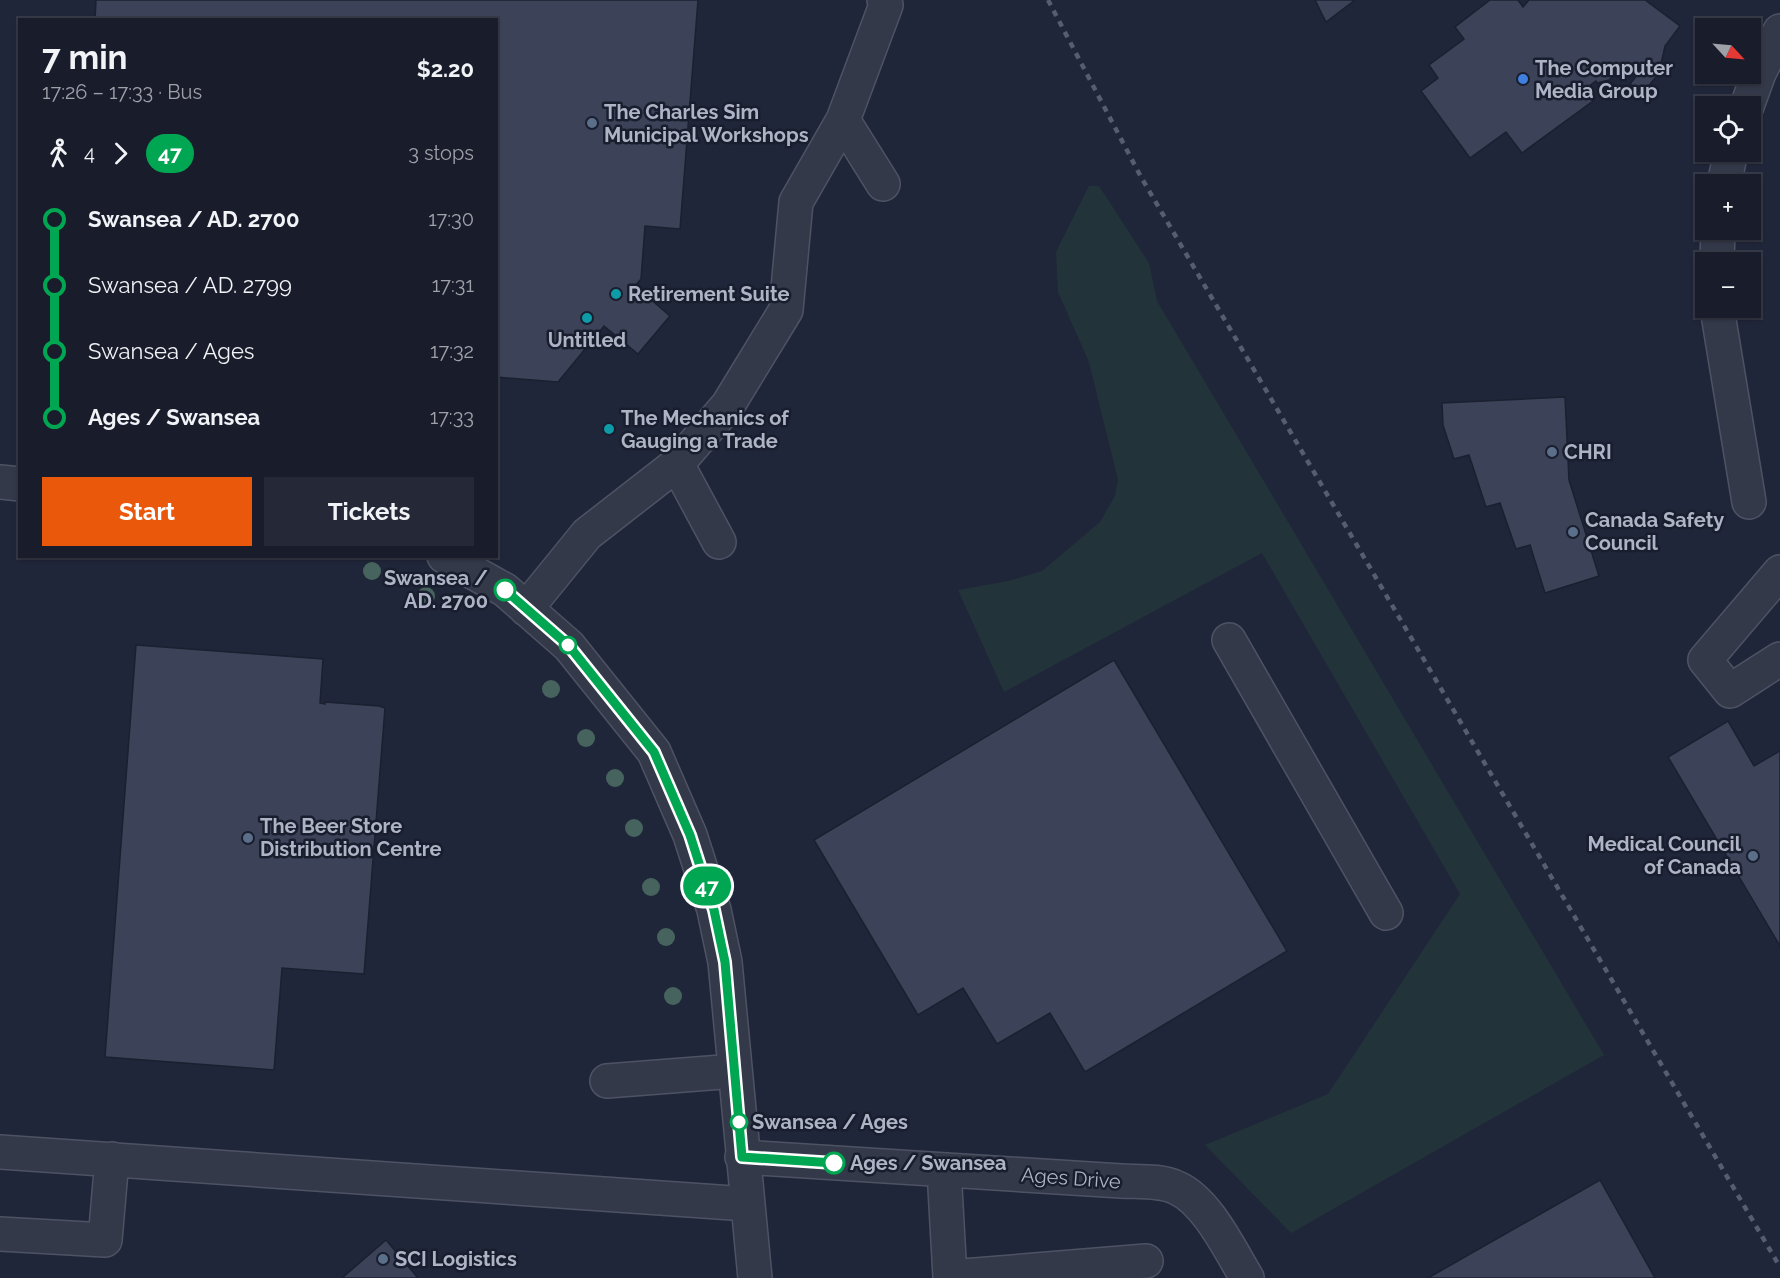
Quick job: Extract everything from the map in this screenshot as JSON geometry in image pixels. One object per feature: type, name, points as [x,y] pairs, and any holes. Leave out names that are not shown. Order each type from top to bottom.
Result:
[{"type":"street","points":[[526,609],[587,534],[677,464],[728,405],[786,310],[796,202],[843,120],[886,5],[884,0]]},
{"type":"street","points":[[1750,96],[1758,73],[1780,31]]},
{"type":"street","points":[[843,120],[883,184]]},
{"type":"street","points":[[1719,318],[1749,502]]},
{"type":"street","points":[[677,464],[719,542]]},
{"type":"street","points":[[0,482],[18,484]]},
{"type":"street","points":[[448,558],[505,590],[569,646],[654,752],[690,835],[714,910],[725,962],[755,1278]]},
{"type":"street","points":[[1780,572],[1705,660],[1730,691],[1780,659]]},
{"type":"street","points":[[1229,640],[1386,913]]},
{"type":"street","points":[[607,1081],[735,1071]]},
{"type":"street","points":[[0,1152],[747,1204]]},
{"type":"street","name":"Ages Drive","points":[[742,1157],[1121,1181],[1176,1187],[1198,1203],[1223,1237],[1247,1278]]},
{"type":"street","points":[[0,1234],[105,1240],[112,1160]]},
{"type":"street","points":[[944,1170],[950,1277]]},
{"type":"street","points":[[944,1278],[1146,1261]]},
{"type":"shaded area","points":[[1089,186],[1099,186],[1149,263],[1157,301],[1604,1055],[1291,1233],[1205,1145],[1328,1094],[1460,894],[1262,553],[1004,692],[958,590],[1008,581],[1042,571],[1100,522],[1115,496],[1118,480],[1089,362],[1058,292],[1056,252]]},
{"type":"building","name":"The Charles Sim Municipal Workshops","points":[[96,0],[698,0],[680,229],[645,226],[641,279],[635,286],[670,316],[638,354],[604,326],[558,382],[498,377],[498,18],[95,18]]},
{"type":"building","points":[[1315,0],[1355,0],[1326,22]]},
{"type":"building","name":"The Computer Media Group","points":[[1490,0],[1518,0],[1523,7],[1529,0],[1645,0],[1680,26],[1665,46],[1659,73],[1643,93],[1630,84],[1635,78],[1616,64],[1614,68],[1616,74],[1609,80],[1597,83],[1596,81],[1584,90],[1593,101],[1522,153],[1506,132],[1470,158],[1421,91],[1438,78],[1429,65],[1464,39],[1455,27]]},
{"type":"building","points":[[1565,397],[1569,480],[1599,576],[1545,593],[1530,545],[1516,549],[1500,503],[1486,507],[1469,455],[1454,459],[1443,425],[1442,403]]},
{"type":"building","name":"The Beer Store Distribution Centre","points":[[136,645],[323,659],[320,703],[385,708],[364,974],[282,968],[274,1070],[105,1057]]},
{"type":"building","points":[[1114,660],[1287,951],[1085,1072],[1050,1013],[997,1044],[963,988],[918,1015],[814,840]]},
{"type":"building","name":"Medical Council of Canada","points":[[1728,721],[1754,766],[1780,751],[1780,946],[1668,757]]},
{"type":"building","points":[[1600,1180],[1655,1278],[1428,1278]]},
{"type":"building","name":"SCI Logistics","points":[[386,1240],[418,1278],[342,1278]]},
{"type":"railway","points":[[1048,0],[1141,177],[1780,1267]]},
{"type":"bus line","name":"47","points":[[505,590],[569,646],[654,752],[690,835],[714,910],[725,962],[742,1157],[834,1163]]},
{"type":"place","name":"The Computer Media Group","points":[[1523,79]]},
{"type":"place","name":"The Charles Sim Municipal Workshops","points":[[592,123]]},
{"type":"place","name":"Retirement Suite","points":[[616,294]]},
{"type":"place","name":"Untitled","points":[[587,318]]},
{"type":"place","name":"The Mechanics of Gauging a Trade","points":[[609,429]]},
{"type":"place","name":"CHRI","points":[[1552,452]]},
{"type":"place","name":"Canada Safety Council","points":[[1573,532]]},
{"type":"place","name":"Swansea / AD. 2700","points":[[505,590]]},
{"type":"place","name":"The Beer Store Distribution Centre","points":[[248,838]]},
{"type":"place","name":"Medical Council of Canada","points":[[1753,856]]},
{"type":"place","name":"Swansea / Ages","points":[[739,1122]]},
{"type":"place","name":"Ages / Swansea","points":[[834,1163]]},
{"type":"place","name":"SCI Logistics","points":[[383,1259]]}]
